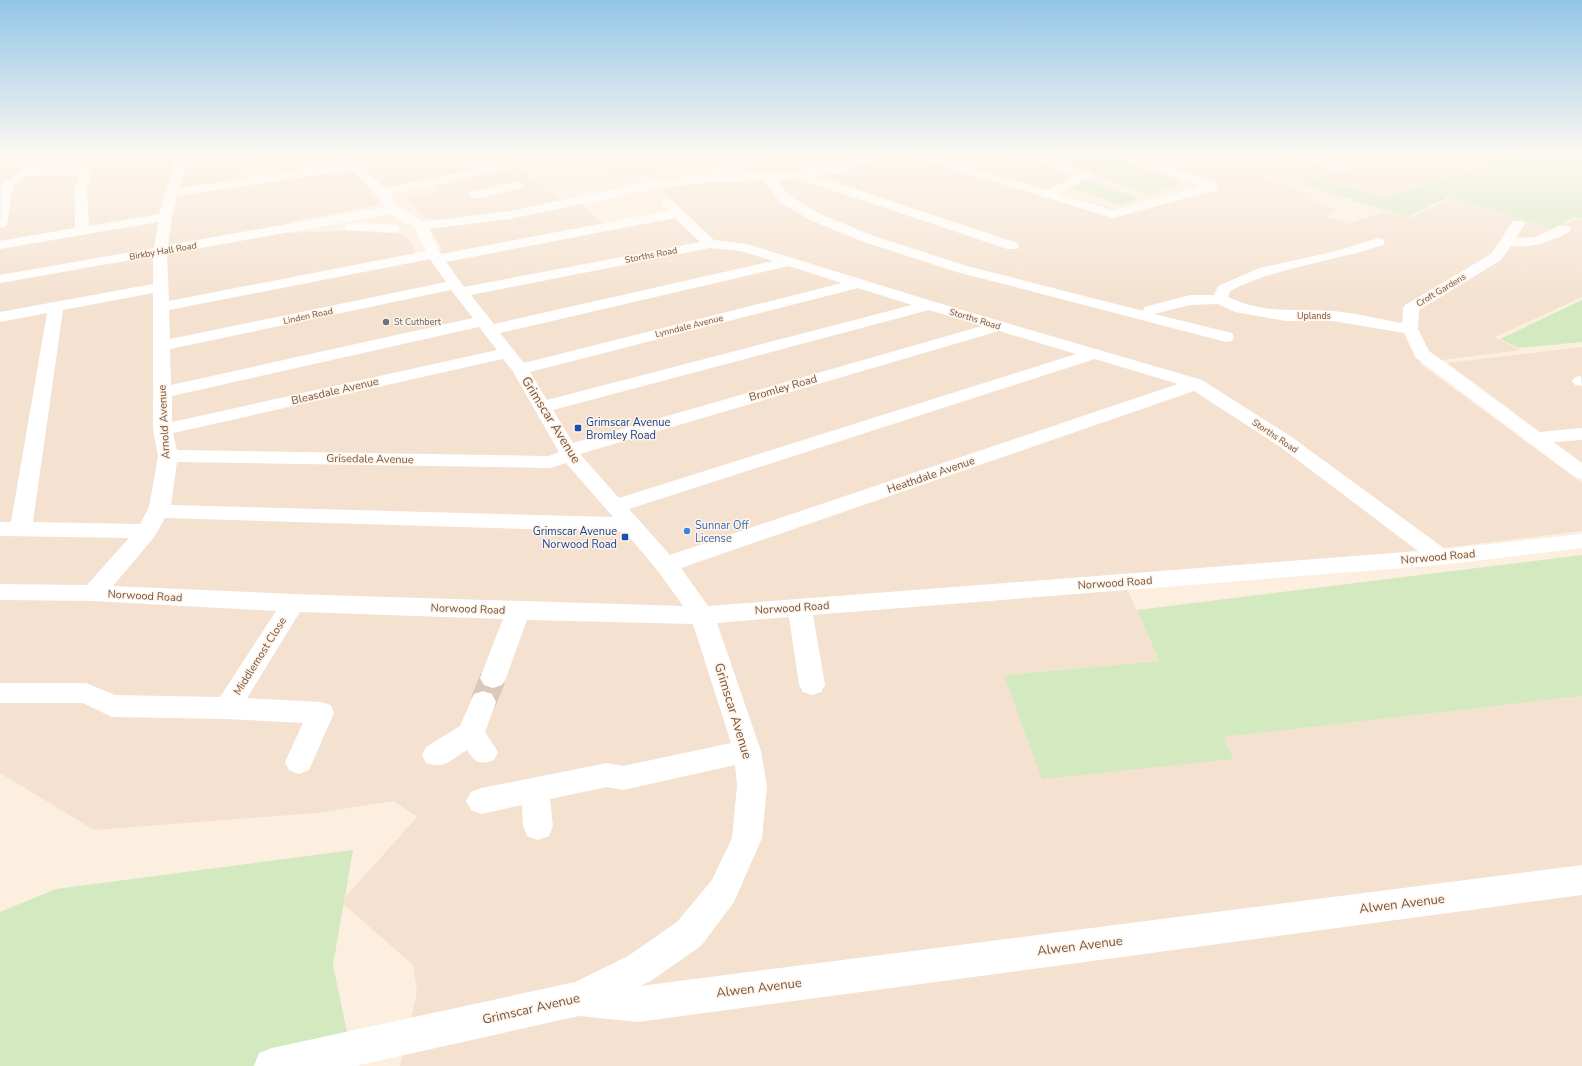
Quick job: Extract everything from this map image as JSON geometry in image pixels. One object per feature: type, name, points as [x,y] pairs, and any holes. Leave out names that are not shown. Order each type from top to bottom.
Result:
[{"type":"street","points":[[0,219],[1,206]]},
{"type":"street","points":[[81,206],[82,231]]},
{"type":"street","name":"Arnold Avenue","points":[[93,593],[146,531],[158,511],[168,456],[163,430],[160,252],[169,206]]},
{"type":"street","points":[[390,206],[393,210],[420,226],[510,215],[553,206]]},
{"type":"street","points":[[670,206],[710,244]]},
{"type":"street","points":[[796,206],[815,218],[868,239],[962,268],[1226,337]]},
{"type":"street","points":[[892,206],[1012,246]]},
{"type":"street","points":[[1084,206],[1113,214],[1143,206]]},
{"type":"street","name":"Birkby Hall Road","points":[[0,279],[393,210]]},
{"type":"street","points":[[161,307],[678,213]]},
{"type":"street","points":[[0,245],[166,217]]},
{"type":"street","name":"Birkby Hall Road","points":[[325,223],[336,227],[392,229]]},
{"type":"street","name":"Croft Gardens","points":[[1518,224],[1496,257],[1411,308],[1410,329],[1422,354],[1582,473]]},
{"type":"street","name":"Grimscar Avenue","points":[[272,1066],[579,999],[640,968],[689,934],[723,891],[747,838],[752,786],[747,751],[724,677],[702,615],[666,565],[569,453],[520,369],[436,257],[420,226]]},
{"type":"street","points":[[1506,241],[1526,243],[1540,241],[1564,229]]},
{"type":"street","points":[[1220,299],[1223,289],[1237,281],[1270,269],[1340,254],[1378,242]]},
{"type":"street","name":"Storths Road","points":[[458,288],[710,244],[742,247],[998,326],[1196,384],[1286,442],[1441,557]]},
{"type":"street","points":[[163,392],[790,262]]},
{"type":"street","name":"Lynndale Avenue","points":[[520,369],[859,283]]},
{"type":"street","points":[[0,316],[160,287]]},
{"type":"street","name":"Linden Road","points":[[162,346],[458,288]]},
{"type":"street","name":"Uplands","points":[[1150,310],[1190,300],[1220,299],[1242,309],[1286,316],[1333,316],[1410,329]]},
{"type":"street","points":[[542,407],[929,305]]},
{"type":"street","points":[[56,306],[11,528],[146,531]]},
{"type":"street","name":"Bromley Road","points":[[569,453],[998,326]]},
{"type":"street","name":"Bleasdale Avenue","points":[[163,430],[507,353]]},
{"type":"street","points":[[615,506],[1094,354]]},
{"type":"street","name":"Heathdale Avenue","points":[[666,565],[1196,384]]},
{"type":"street","points":[[1534,438],[1582,434]]},
{"type":"street","name":"Grisedale Avenue","points":[[168,456],[551,462],[569,453]]},
{"type":"street","points":[[158,511],[632,525]]},
{"type":"street","name":"Norwood Road","points":[[0,592],[93,593],[292,603],[518,611],[702,615],[1441,557],[1582,541]]},
{"type":"street","name":"Middlemost Close","points":[[227,708],[292,603]]},
{"type":"street","points":[[800,607],[812,685]]},
{"type":"street","points":[[436,755],[477,743],[488,690],[518,611]]},
{"type":"street","name":"Middlemost Close","points":[[0,693],[86,693],[112,706],[227,708],[321,713],[299,762]]},
{"type":"street","points":[[481,801],[607,775],[623,778],[747,751]]},
{"type":"street","points":[[535,790],[538,826]]},
{"type":"street","name":"Alwen Avenue","points":[[579,999],[638,1004],[1582,880]]},
{"type":"shaded area","points":[[0,206],[372,206],[285,223],[287,233],[362,230],[392,231],[408,237],[417,255],[442,249],[429,227],[557,206],[584,206],[607,228],[684,213],[676,206],[1103,206],[1115,209],[1129,206],[1325,206],[1338,210],[1324,216],[1350,224],[1384,211],[1410,218],[1435,206],[1476,206],[1553,230],[1575,219],[1582,220],[1582,297],[1495,337],[1520,350],[1419,363],[1582,483],[1582,531],[1419,551],[1122,577],[1159,661],[1004,675],[1234,759],[1223,737],[1582,696],[1582,1066],[400,1066],[417,992],[413,965],[341,902],[417,817],[394,801],[316,813],[94,830],[0,773]]},
{"type":"shaded area","points":[[414,206],[536,206],[447,221],[426,218]]},
{"type":"shaded area","points":[[1582,347],[1582,463],[1448,363]]},
{"type":"green space","points":[[1371,206],[1431,206],[1407,217]]},
{"type":"green space","points":[[1477,206],[1582,206],[1582,219],[1574,217],[1552,229]]},
{"type":"green space","points":[[1582,300],[1582,342],[1519,348],[1500,339]]},
{"type":"green space","points":[[1582,555],[1582,696],[1223,737],[1234,759],[1042,779],[1004,675],[1159,661],[1137,610]]},
{"type":"green space","points":[[353,850],[333,965],[354,1066],[0,1066],[0,912],[56,889]]},
{"type":"tunnel","points":[[483,702],[493,678]]},
{"type":"place","name":"St Cuthbert","points":[[386,322]]},
{"type":"place","name":"Grimscar Avenue Bromley Road","points":[[578,428]]},
{"type":"place","name":"Sunnar Off License","points":[[687,531]]},
{"type":"place","name":"Grimscar Avenue Norwood Road","points":[[625,537]]}]
